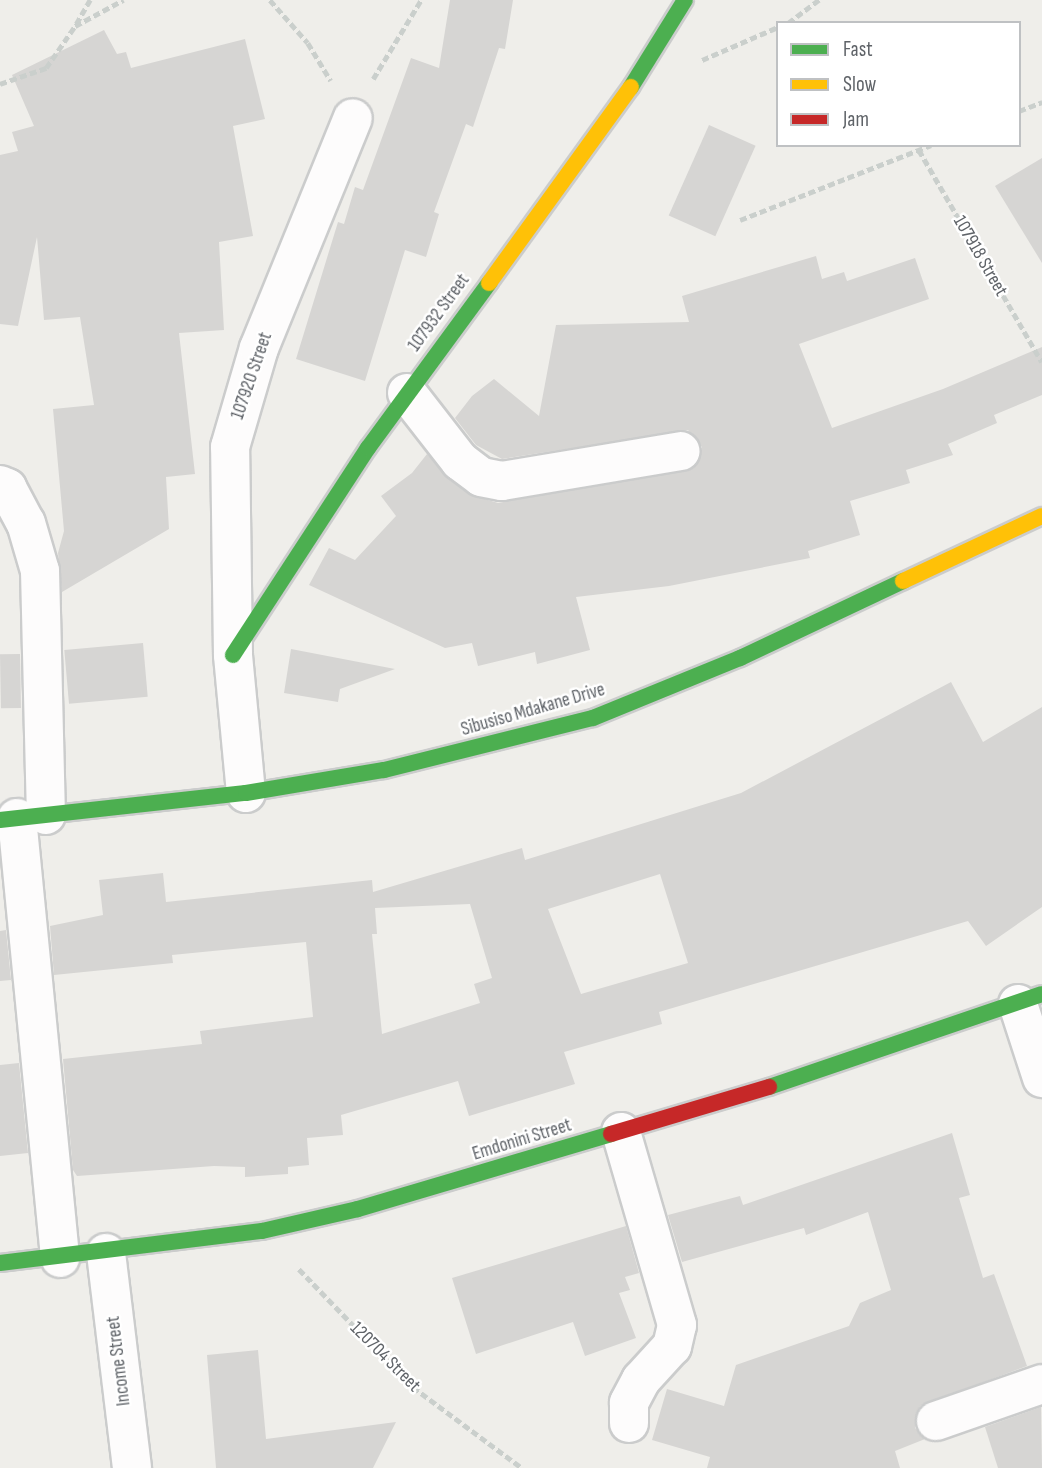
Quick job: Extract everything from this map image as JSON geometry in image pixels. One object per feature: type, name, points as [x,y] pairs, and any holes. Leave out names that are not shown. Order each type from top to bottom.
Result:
[{"type":"street","name":"107932 Street","points":[[233,655],[297,550],[407,393],[628,92],[685,0]]},
{"type":"street","name":"107920 Street","points":[[246,793],[233,655],[230,447],[259,348],[353,118]]},
{"type":"street","points":[[407,393],[460,461],[481,477],[502,481],[681,451]]},
{"type":"street","points":[[0,485],[7,488],[26,523],[40,571],[21,818],[60,1258]]},
{"type":"street","name":"Sibusiso Mdakane Drive","points":[[21,818],[246,793],[384,770],[593,718],[740,658],[1042,516]]},
{"type":"street","points":[[1030,999],[1042,1078]]},
{"type":"street","name":"Emdonini Street","points":[[0,1263],[106,1253],[262,1231],[371,1205],[621,1132],[1030,999]]},
{"type":"street","points":[[621,1132],[677,1325],[673,1346],[641,1380],[629,1403],[629,1423]]},
{"type":"street","name":"Income Street","points":[[106,1253],[132,1468]]},
{"type":"street","points":[[936,1421],[1042,1384]]},
{"type":"path","points":[[0,84],[46,68],[90,0]]},
{"type":"path","points":[[75,26],[123,0]]},
{"type":"path","points":[[270,0],[308,43],[353,118]]},
{"type":"path","points":[[353,118],[387,52],[413,19],[421,0]]},
{"type":"path","points":[[791,21],[819,0]]},
{"type":"path","points":[[1021,110],[1042,102]]},
{"type":"path","points":[[740,220],[926,147]]},
{"type":"path","name":"107918 Street","points":[[919,150],[1042,362]]},
{"type":"path","name":"120704 Street","points":[[262,1231],[413,1388],[522,1468]]},
{"type":"building","points":[[450,0],[513,0],[505,49],[499,48],[473,127],[466,124],[434,212],[439,214],[426,257],[405,250],[365,381],[296,359],[338,222],[344,224],[355,187],[363,190],[411,58],[439,68]]},
{"type":"building","points":[[104,30],[117,54],[126,52],[131,68],[245,39],[265,119],[233,126],[253,236],[219,242],[224,330],[179,333],[195,474],[166,477],[169,529],[62,592],[58,553],[64,531],[53,409],[94,405],[80,317],[44,320],[37,237],[18,326],[0,324],[0,155],[18,151],[12,132],[34,126],[12,75]]},
{"type":"building","points":[[709,125],[756,146],[715,236],[669,215]]},
{"type":"building","points":[[1042,158],[1042,263],[995,186]]},
{"type":"building","points":[[816,256],[822,279],[844,272],[847,281],[915,258],[929,299],[799,344],[832,428],[943,389],[1042,347],[1042,395],[994,415],[997,423],[948,444],[953,455],[906,470],[910,483],[850,501],[860,535],[808,551],[810,558],[669,586],[576,597],[590,650],[537,664],[535,652],[478,666],[472,643],[445,648],[309,585],[329,548],[355,560],[396,516],[381,496],[412,473],[427,454],[468,494],[498,503],[694,468],[702,447],[688,430],[502,459],[476,445],[455,418],[472,396],[494,379],[539,416],[556,325],[689,322],[682,296]]},
{"type":"building","points":[[143,643],[148,697],[69,704],[64,650]]},
{"type":"building","points":[[291,649],[395,669],[340,689],[338,702],[284,693]]},
{"type":"building","points":[[0,654],[20,654],[21,708],[1,708]]},
{"type":"building","points":[[951,682],[983,742],[1042,707],[1042,907],[986,946],[968,921],[659,1012],[662,1024],[564,1052],[575,1084],[469,1116],[458,1081],[341,1115],[343,1135],[307,1138],[309,1165],[288,1167],[288,1174],[245,1177],[245,1167],[214,1166],[77,1176],[73,1170],[63,1059],[202,1044],[200,1031],[313,1017],[306,942],[172,955],[173,963],[54,975],[50,926],[103,915],[99,880],[163,873],[166,902],[372,880],[373,892],[522,848],[525,860],[741,793]],"holes":[[[660,874],[688,963],[581,994],[548,909]],[[470,904],[492,978],[474,984],[480,1003],[382,1034],[372,934],[377,934],[375,908]]]},
{"type":"building","points":[[6,930],[11,980],[0,981],[0,931]]},
{"type":"building","points":[[19,1063],[28,1153],[0,1156],[0,1065]]},
{"type":"building","points":[[952,1133],[970,1195],[959,1198],[983,1278],[994,1274],[1027,1366],[920,1406],[915,1428],[925,1439],[895,1451],[900,1468],[707,1468],[710,1457],[652,1440],[667,1389],[724,1406],[736,1365],[849,1326],[860,1303],[891,1290],[868,1212],[806,1235],[804,1228],[682,1262],[668,1215],[740,1196],[743,1205]]},
{"type":"building","points":[[626,1226],[639,1273],[625,1277],[630,1290],[619,1293],[636,1338],[585,1356],[573,1322],[476,1354],[452,1278]]},
{"type":"building","points":[[258,1350],[266,1439],[396,1422],[373,1468],[216,1468],[207,1355]]},
{"type":"building","points":[[1041,1407],[1042,1468],[998,1468],[985,1427]]},
{"type":"traffic: fast","points":[[631,87],[685,0]]},
{"type":"traffic: fast","points":[[233,655],[368,448],[489,283]]},
{"type":"traffic: fast","points":[[0,820],[246,793],[384,770],[593,718],[740,658],[903,581]]},
{"type":"traffic: fast","points":[[769,1087],[1042,994]]},
{"type":"traffic: fast","points":[[0,1263],[262,1231],[358,1209],[611,1134]]},
{"type":"traffic: slow","points":[[489,283],[631,87]]},
{"type":"traffic: slow","points":[[903,581],[1042,516]]},
{"type":"traffic: jam","points":[[611,1134],[769,1087]]}]
